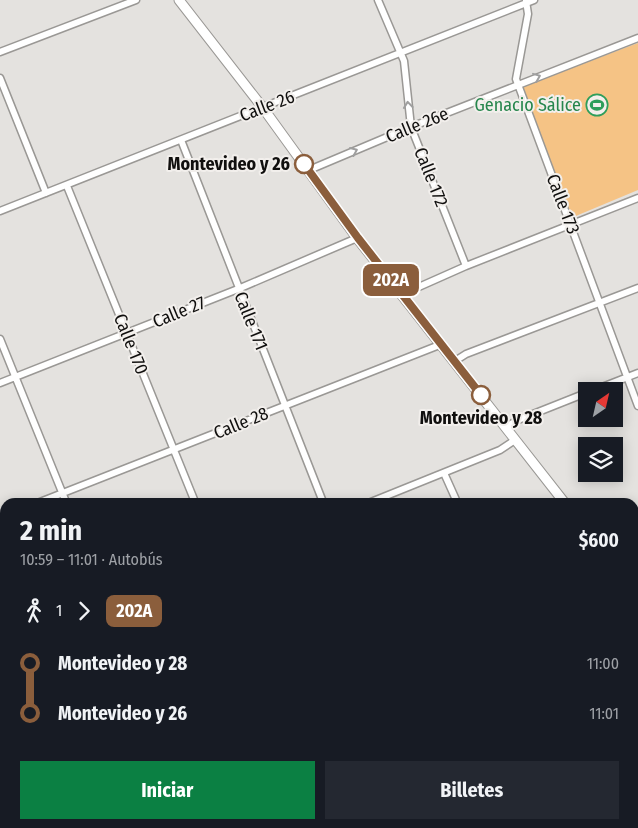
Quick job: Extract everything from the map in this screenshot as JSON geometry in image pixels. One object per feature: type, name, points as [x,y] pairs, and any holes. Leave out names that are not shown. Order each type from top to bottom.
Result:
[{"type":"main road","points":[[179,0],[263,108],[358,238],[561,498]]},
{"type":"street","points":[[0,52],[136,0]]},
{"type":"street","name":"Calle 172","points":[[378,0],[402,53],[411,127],[466,266]]},
{"type":"street","name":"Calle 26","points":[[0,212],[534,0]]},
{"type":"street","name":"Calle 173","points":[[526,2],[528,14],[516,80],[517,85],[601,303],[638,406]]},
{"type":"street","name":"Calle 26e","points":[[309,170],[411,127],[638,38]]},
{"type":"street","points":[[0,78],[46,194]]},
{"type":"street","name":"Calle 171","points":[[181,140],[321,498]]},
{"type":"street","name":"Calle 170","points":[[67,186],[193,498]]},
{"type":"street","points":[[402,294],[466,266],[638,198]]},
{"type":"street","name":"Calle 27","points":[[0,383],[238,289],[358,238]]},
{"type":"street","points":[[455,361],[466,354],[638,288]]},
{"type":"street","points":[[0,339],[64,498]]},
{"type":"street","name":"Calle 28","points":[[51,498],[442,344]]},
{"type":"street","points":[[617,382],[638,374]]},
{"type":"street","points":[[506,427],[518,420],[578,397]]},
{"type":"street","points":[[381,498],[500,450],[515,440]]},
{"type":"street","points":[[444,473],[455,498]]},
{"type":"shaded area","points":[[638,43],[638,190],[571,218],[521,87]]},
{"type":"bus line","name":"202A","points":[[304,164],[358,238],[481,395]]},
{"type":"place","name":"Genacio Sálice","points":[[597,105]]},
{"type":"place","name":"Montevideo y 26","points":[[304,164]]},
{"type":"place","name":"Montevideo y 28","points":[[481,395]]}]
